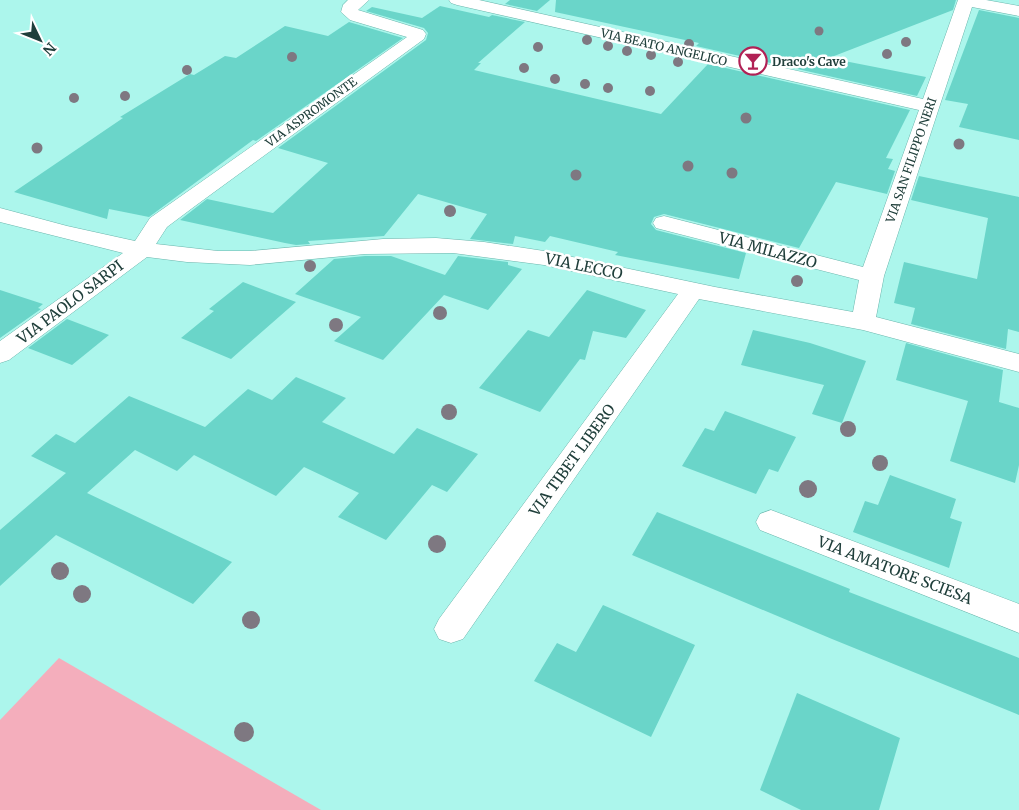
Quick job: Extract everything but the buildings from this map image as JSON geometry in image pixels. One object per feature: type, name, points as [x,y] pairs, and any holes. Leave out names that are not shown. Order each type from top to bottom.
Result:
[{"type":"street","name":"VIA ASPROMONTE","points":[[141,250],[158,223],[414,39],[417,34],[356,16],[349,12],[351,5],[361,0]]},
{"type":"street","name":"VIA BEATO ANGELICO","points":[[458,0],[929,106]]},
{"type":"street","name":"VIA SAN FILIPPO NERI","points":[[862,322],[872,276],[965,0]]},
{"type":"street","points":[[965,0],[1019,11]]},
{"type":"street","name":"VIA LECCO","points":[[0,215],[68,234],[141,250],[189,256],[254,258],[310,251],[453,246],[531,255],[693,290],[862,322],[971,348],[1019,363]]},
{"type":"street","name":"VIA MILAZZO","points":[[664,222],[872,276]]},
{"type":"street","name":"VIA PAOLO SARPI","points":[[0,354],[141,250]]},
{"type":"street","name":"VIA TIBET LIBERO","points":[[451,629],[693,290]]},
{"type":"street","name":"VIA AMATORE SCIESA","points":[[770,522],[1019,619]]},
{"type":"shaded area","points":[[59,658],[321,810],[0,810],[0,720]]},
{"type":"place","name":"Draco's Cave","points":[[753,61]]}]
